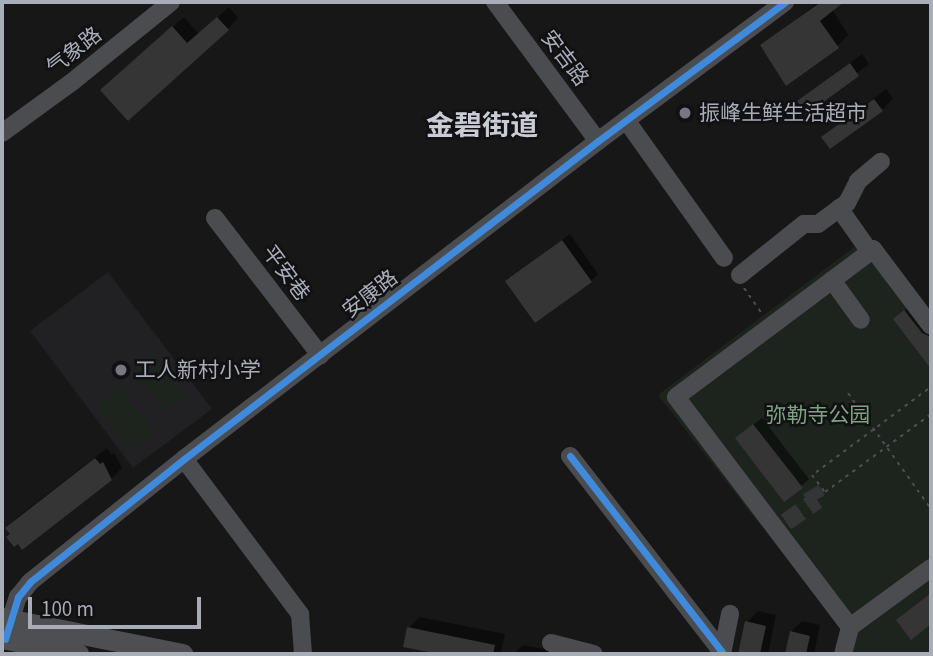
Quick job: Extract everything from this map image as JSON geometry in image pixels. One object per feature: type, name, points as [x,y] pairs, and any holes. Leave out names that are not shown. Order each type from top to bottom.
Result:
[{"type":"main road","points":[[5,629],[78,654]]},
{"type":"main road","points":[[5,629],[182,654]]},
{"type":"street","name":"气象路","points":[[2,133],[82,74],[171,2]]},
{"type":"street","name":"安吉路","points":[[495,2],[598,141]]},
{"type":"street","name":"安康路","points":[[5,629],[18,597],[30,582],[184,459],[598,141],[785,2]]},
{"type":"street","points":[[626,120],[724,258]]},
{"type":"street","points":[[741,280],[804,224],[818,224],[847,203],[858,181],[881,162]]},
{"type":"street","points":[[839,208],[870,252]]},
{"type":"street","name":"平安巷","points":[[215,218],[320,355]]},
{"type":"street","points":[[850,627],[782,526],[676,397],[873,249],[931,326]]},
{"type":"street","points":[[832,280],[861,320]]},
{"type":"street","points":[[570,456],[722,653]]},
{"type":"street","points":[[184,459],[300,614],[303,654]]},
{"type":"street","points":[[843,654],[850,627],[931,568]]},
{"type":"street","points":[[722,653],[730,614]]},
{"type":"street","points":[[551,643],[594,654]]},
{"type":"path","points":[[741,280],[771,325]]},
{"type":"path","points":[[931,393],[928,389],[812,475],[825,492],[931,414]]},
{"type":"path","points":[[848,393],[931,509]]},
{"type":"shaded area","name":"工人新村小学","points":[[108,272],[212,409],[133,468],[30,331]]},
{"type":"green space","name":"弥勒寺公园","points":[[869,236],[931,320],[931,654],[840,654],[847,635],[658,395]]},
{"type":"green space","points":[[153,354],[186,395],[165,411],[133,370]]},
{"type":"green space","points":[[120,386],[154,432],[130,450],[96,404]]},
{"type":"building","points":[[821,2],[844,2],[820,21],[839,48],[786,86],[760,45]]},
{"type":"building","points":[[217,17],[229,30],[128,121],[100,90],[172,26],[187,43]]},
{"type":"building","points":[[850,63],[859,76],[807,114],[797,101]]},
{"type":"building","points":[[874,99],[883,111],[830,149],[821,137]]},
{"type":"building","points":[[562,240],[592,282],[535,323],[505,281]]},
{"type":"building","points":[[904,310],[922,333],[931,337],[931,369],[893,319]]},
{"type":"building","points":[[753,424],[803,488],[784,502],[735,438]]},
{"type":"building","points":[[95,458],[100,464],[103,462],[112,480],[22,550],[18,544],[14,547],[6,537],[10,534],[5,528]]},
{"type":"building","points":[[931,593],[931,624],[911,640],[896,620]]},
{"type":"building","points":[[745,621],[766,626],[760,654],[738,654]]},
{"type":"building","points":[[407,627],[495,645],[493,654],[439,654],[403,647]]},
{"type":"building","points":[[790,631],[810,636],[806,654],[785,654]]},
{"type":"tunnel","points":[[786,522],[817,500],[811,490]]},
{"type":"cycle path","points":[[5,639],[18,597],[30,582],[184,459],[598,141],[785,2]]},
{"type":"cycle path","points":[[570,456],[722,652]]},
{"type":"place","name":"振峰生鲜生活超市","points":[[685,113]]},
{"type":"place","name":"工人新村小学","points":[[121,370]]},
{"type":"district","name":"金碧街道","points":[[482,126]]}]
